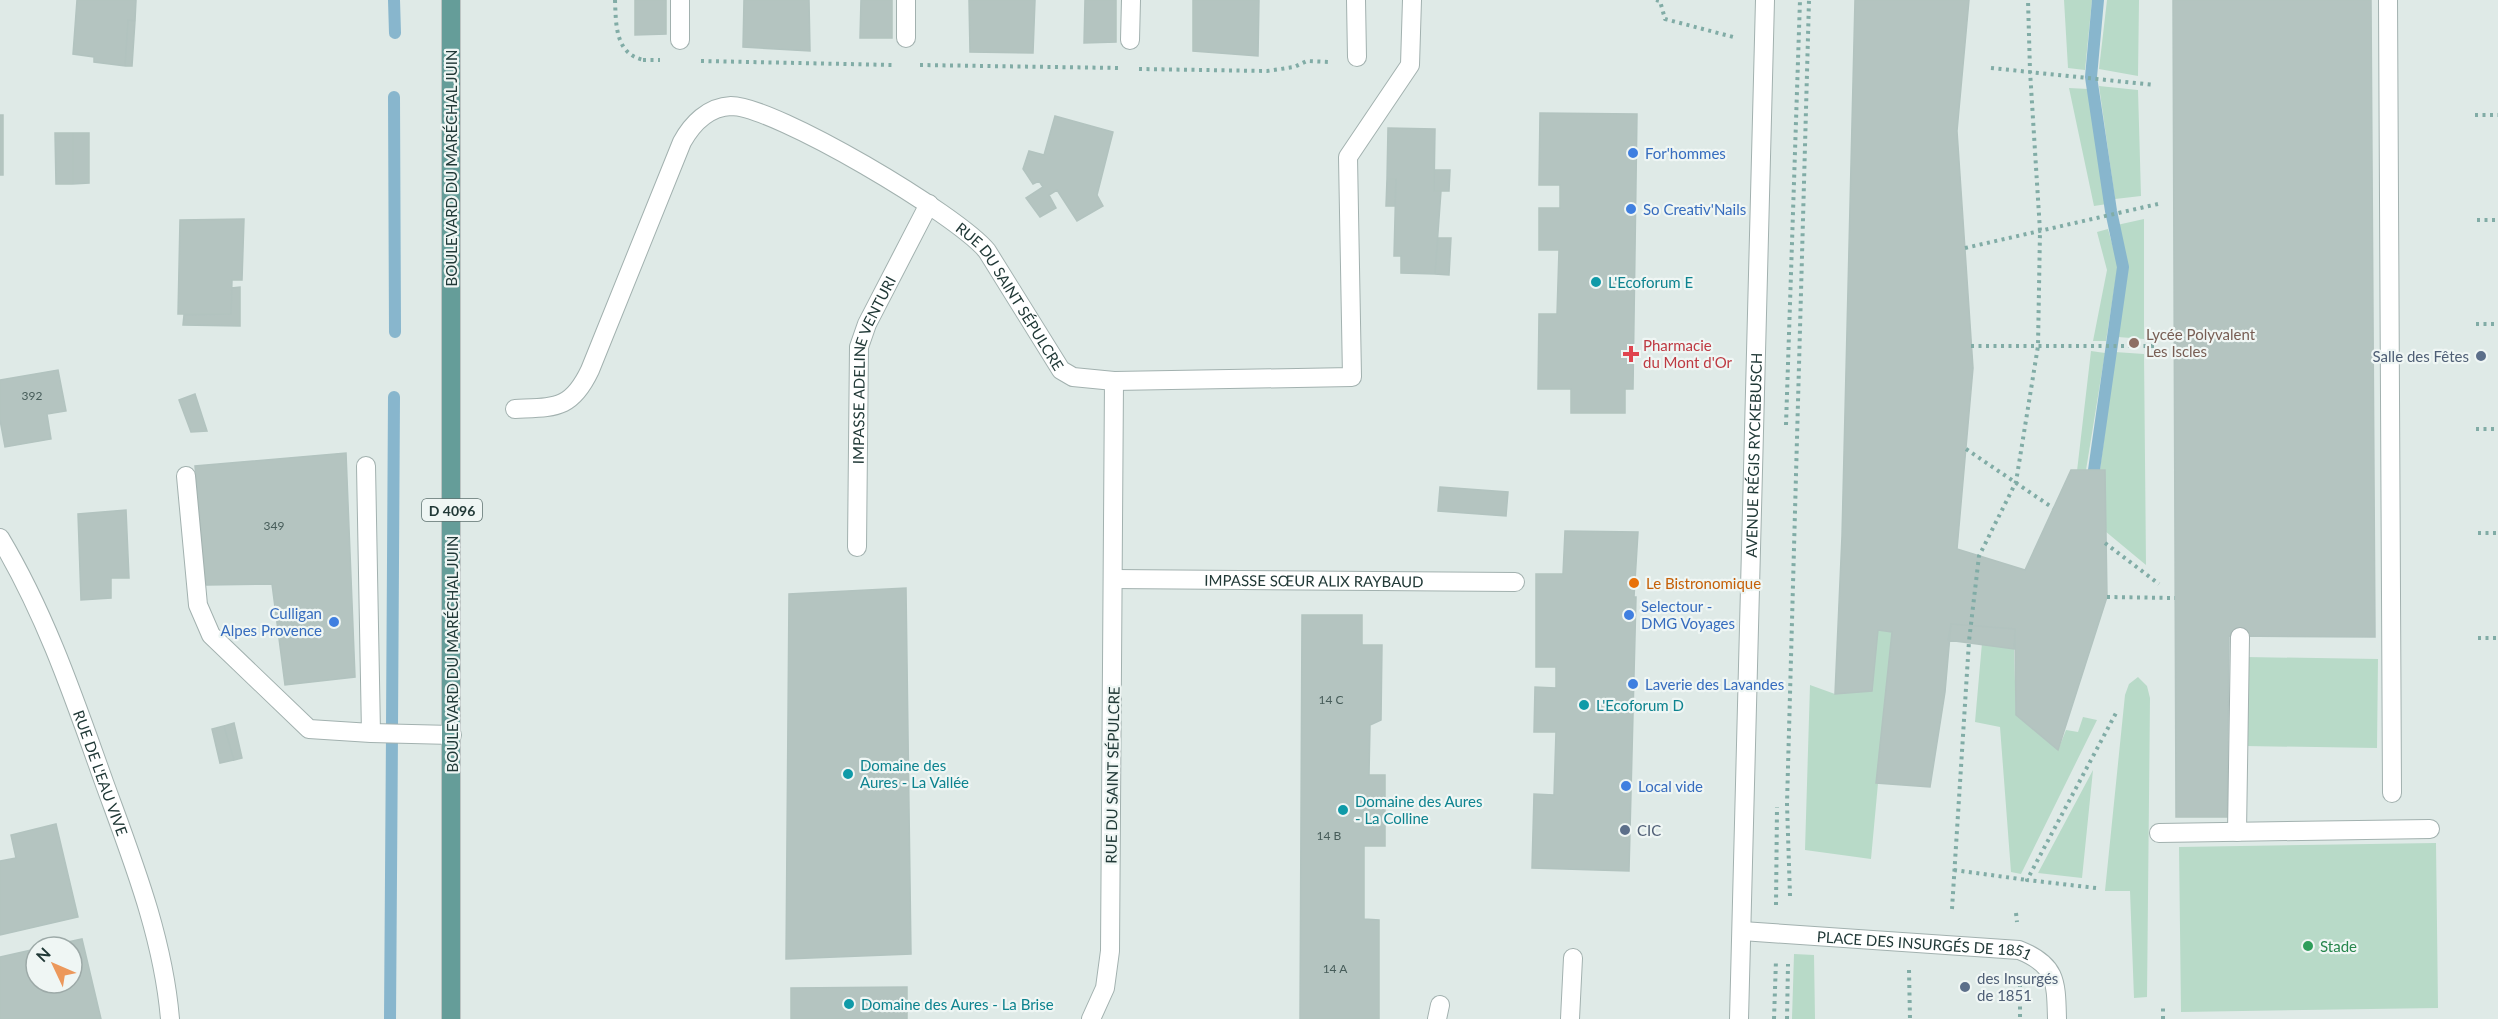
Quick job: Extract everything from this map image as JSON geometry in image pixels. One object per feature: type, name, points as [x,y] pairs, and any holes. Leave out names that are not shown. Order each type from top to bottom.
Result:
[{"type":"main road","name":"BOULEVARD DU MARÉCHAL JUIN","points":[[451,0],[451,1019]]},
{"type":"street","points":[[680,40],[681,0]]},
{"type":"street","points":[[906,0],[906,38]]},
{"type":"street","points":[[1130,40],[1131,0]]},
{"type":"street","points":[[1349,60],[1356,0]]},
{"type":"street","points":[[1114,381],[1352,377],[1348,157],[1410,65],[1412,0]]},
{"type":"street","name":"AVENUE RÉGIS RYCKEBUSCH","points":[[1739,1019],[1765,0]]},
{"type":"street","points":[[2388,0],[2392,794]]},
{"type":"street","name":"RUE DU SAINT SÉPULCRE","points":[[515,409],[565,404],[583,385],[682,142],[697,121],[713,110],[728,106],[744,107],[773,118],[929,204],[969,232],[987,251],[1061,370],[1073,377],[1114,381],[1110,951],[1105,988],[1091,1019]]},
{"type":"street","name":"IMPASSE ADELINE VENTURI","points":[[857,547],[859,347],[867,324],[929,204]]},
{"type":"street","points":[[366,466],[371,733]]},
{"type":"street","points":[[186,476],[198,605],[211,636],[309,729],[452,735]]},
{"type":"street","name":"RUE DE L'EAU VIVE","points":[[0,538],[56,645],[128,848],[163,959],[170,1019]]},
{"type":"street","name":"IMPASSE SŒUR ALIX RAYBAUD","points":[[1113,579],[1515,582]]},
{"type":"street","points":[[2236,832],[2240,637]]},
{"type":"street","points":[[2160,833],[2430,829]]},
{"type":"street","name":"PLACE DES INSURGÉS DE 1851","points":[[1742,931],[2019,950],[2036,957],[2051,971],[2055,984],[2057,1019]]},
{"type":"street","points":[[1570,1019],[1573,958]]},
{"type":"path","points":[[615,0],[616,26],[623,49],[633,57],[643,60],[666,61]]},
{"type":"path","points":[[1656,0],[1660,1],[1665,19],[1709,30]]},
{"type":"path","points":[[1786,427],[1800,0]]},
{"type":"path","points":[[1790,896],[1787,804],[1809,0]]},
{"type":"path","points":[[1952,909],[1969,641],[1979,556],[2016,482],[2038,346],[2040,231],[2028,0]]},
{"type":"path","points":[[643,60],[659,58],[680,40]]},
{"type":"path","points":[[1138,69],[1267,71],[1294,67],[1307,61],[1349,60]]},
{"type":"path","points":[[690,61],[902,65]]},
{"type":"path","points":[[914,65],[1126,69]]},
{"type":"path","points":[[1991,68],[2155,85]]},
{"type":"path","points":[[2475,115],[2498,115]]},
{"type":"path","points":[[1965,248],[2158,204]]},
{"type":"path","points":[[2477,220],[2498,220]]},
{"type":"path","points":[[2476,324],[2498,324]]},
{"type":"path","points":[[1971,346],[2158,346]]},
{"type":"path","points":[[2476,429],[2498,429]]},
{"type":"path","points":[[1966,449],[2053,508]]},
{"type":"path","points":[[2478,533],[2498,533]]},
{"type":"path","points":[[2106,543],[2159,584]]},
{"type":"path","points":[[2107,597],[2175,598]]},
{"type":"path","points":[[2478,638],[2498,638]]},
{"type":"path","points":[[2027,880],[2115,713]]},
{"type":"path","points":[[1774,1019],[1777,934],[1777,801]]},
{"type":"path","points":[[1953,870],[2096,888]]},
{"type":"path","points":[[1787,1019],[1788,964]]},
{"type":"path","points":[[2163,1006],[2163,1019]]},
{"type":"green space","points":[[2064,0],[2092,0],[2085,70],[2068,68]]},
{"type":"green space","points":[[2107,0],[2139,0],[2138,76],[2099,69]]},
{"type":"green space","points":[[2099,86],[2138,90],[2141,196],[2115,199]]},
{"type":"green space","points":[[2069,88],[2088,89],[2107,204],[2094,206]]},
{"type":"green space","points":[[2144,219],[2144,339],[2118,337],[2128,270],[2117,225]]},
{"type":"green space","points":[[2108,229],[2118,265],[2106,341],[2093,341],[2107,270],[2097,232]]},
{"type":"green space","points":[[2091,351],[2105,353],[2086,470],[2077,471]]},
{"type":"green space","points":[[2115,352],[2144,354],[2146,565],[2105,531],[2100,470]]},
{"type":"green space","points":[[1878,630],[1892,632],[1871,859],[1805,850],[1810,685],[1835,694]]},
{"type":"green space","points":[[1982,643],[2014,649],[2016,715],[2058,750],[2066,730],[2078,732],[2083,717],[2097,720],[2021,874],[2011,872],[2000,727],[1975,722]]},
{"type":"green space","points":[[2246,657],[2378,659],[2377,748],[2245,746]]},
{"type":"green space","points":[[2138,677],[2147,686],[2150,698],[2147,997],[2134,998],[2130,891],[2105,891],[2125,695],[2129,684]]},
{"type":"green space","points":[[2093,770],[2082,878],[2038,873]]},
{"type":"green space","name":"Stade","points":[[2436,843],[2438,1008],[2181,1012],[2179,847]]},
{"type":"green space","points":[[1794,954],[1814,955],[1815,1019],[1792,1019]]},
{"type":"building","points":[[77,0],[136,0],[135,21],[128,20],[125,66],[94,62],[94,57],[73,54]]},
{"type":"building","points":[[635,0],[666,0],[666,34],[635,35]]},
{"type":"building","points":[[744,0],[809,0],[810,51],[743,47]]},
{"type":"building","points":[[861,0],[892,0],[892,38],[860,38]]},
{"type":"building","points":[[969,0],[1035,0],[1033,53],[970,52]]},
{"type":"building","points":[[1085,0],[1116,0],[1116,42],[1084,43]]},
{"type":"building","points":[[1193,0],[1259,0],[1258,56],[1193,51]]},
{"type":"building","points":[[1855,0],[1969,0],[1957,131],[1973,368],[1957,549],[2025,570],[2071,470],[2105,470],[2107,597],[2058,750],[2016,715],[2015,629],[1951,624],[1945,692],[1930,787],[1876,783],[1892,632],[1878,630],[1872,691],[1835,694],[1842,536]]},
{"type":"building","points":[[2173,0],[2371,0],[2375,637],[2229,636],[2227,817],[2176,817]]},
{"type":"building","points":[[128,20],[135,21],[132,66],[125,66]]},
{"type":"building","name":"L'Ecoforum E","points":[[1540,113],[1637,114],[1633,389],[1625,389],[1625,413],[1571,413],[1571,389],[1538,389],[1539,314],[1557,314],[1559,250],[1539,250],[1539,208],[1560,208],[1560,185],[1539,185]]},
{"type":"building","points":[[0,115],[3,115],[3,175],[0,175]]},
{"type":"building","points":[[1055,116],[1113,132],[1097,195],[1103,206],[1077,221],[1057,190],[1049,195],[1056,208],[1040,217],[1026,198],[1043,187],[1039,181],[1033,184],[1023,169],[1029,151],[1044,155]]},
{"type":"building","points":[[1388,128],[1435,129],[1434,191],[1441,191],[1435,274],[1401,273],[1401,256],[1394,256],[1396,179],[1387,179]]},
{"type":"building","points":[[55,133],[73,133],[73,184],[56,184]]},
{"type":"building","points":[[73,133],[89,133],[89,183],[73,184]]},
{"type":"building","points":[[1434,170],[1450,170],[1449,191],[1434,191]]},
{"type":"building","points":[[1387,179],[1396,179],[1395,206],[1386,206]]},
{"type":"building","points":[[244,219],[242,280],[232,280],[231,314],[178,314],[180,220]]},
{"type":"building","points":[[1438,238],[1451,238],[1449,275],[1435,274]]},
{"type":"building","points":[[240,287],[240,326],[183,325],[184,315],[231,314],[232,288]]},
{"type":"building","points":[[58,370],[66,411],[47,414],[51,439],[5,447],[0,420],[0,380]]},
{"type":"building","points":[[195,394],[207,431],[191,432],[179,400]]},
{"type":"building","points":[[346,453],[355,677],[285,685],[272,584],[206,585],[195,466]]},
{"type":"building","points":[[1440,487],[1508,492],[1506,516],[1438,511]]},
{"type":"building","points":[[126,510],[129,578],[111,578],[111,598],[81,600],[78,514]]},
{"type":"building","name":"L'Ecoforum D","points":[[1565,531],[1638,532],[1634,597],[1636,597],[1629,871],[1532,868],[1534,794],[1554,795],[1556,732],[1534,732],[1535,687],[1556,688],[1556,667],[1536,667],[1536,574],[1563,574]]},
{"type":"building","name":"Domaine des Aures - La Vallée","points":[[906,588],[911,954],[786,959],[789,594]]},
{"type":"building","name":"Domaine des Aures - La Colline","points":[[1302,615],[1362,615],[1362,645],[1382,645],[1381,720],[1370,725],[1369,775],[1385,775],[1385,846],[1364,846],[1364,919],[1379,920],[1379,1019],[1300,1019]]},
{"type":"building","points":[[1951,624],[2015,629],[2014,649],[1948,640]]},
{"type":"building","points":[[234,723],[242,758],[234,760],[224,726]]},
{"type":"building","points":[[224,726],[234,760],[220,763],[212,729]]},
{"type":"building","points":[[56,824],[78,917],[0,935],[0,861],[16,858],[11,835]]},
{"type":"building","points":[[84,947],[101,1019],[0,1019],[0,957],[24,952],[24,995],[84,995]]},
{"type":"building","name":"Domaine des Aures - La Brise","points":[[907,987],[907,1019],[791,1019],[791,988]]},
{"type":"waterway","points":[[394,0],[395,33]]},
{"type":"waterway","points":[[2094,470],[2123,267],[2111,211],[2091,77],[2098,0]]},
{"type":"waterway","points":[[394,97],[395,332]]},
{"type":"waterway","points":[[392,726],[394,397]]},
{"type":"waterway","points":[[390,1019],[392,734]]},
{"type":"place","name":"For'hommes","points":[[1633,153]]},
{"type":"place","name":"So Creativ'Nails","points":[[1631,209]]},
{"type":"place","name":"L'Ecoforum E","points":[[1596,282]]},
{"type":"place","name":"Lycée Polyvalent Les Iscles","points":[[2134,343]]},
{"type":"place","name":"Pharmacie du Mont d'Or","points":[[1631,354]]},
{"type":"place","name":"Salle des Fêtes","points":[[2481,356]]},
{"type":"place","name":"Le Bistronomique","points":[[1634,583]]},
{"type":"place","name":"Selectour - DMG Voyages","points":[[1629,615]]},
{"type":"place","name":"Culligan Alpes Provence","points":[[334,622]]},
{"type":"place","name":"Laverie des Lavandes","points":[[1633,684]]},
{"type":"place","name":"L'Ecoforum D","points":[[1584,705]]},
{"type":"place","name":"Domaine des Aures - La Vallée","points":[[848,774]]},
{"type":"place","name":"Local vide","points":[[1626,786]]},
{"type":"place","name":"Domaine des Aures - La Colline","points":[[1343,810]]},
{"type":"place","name":"CIC","points":[[1625,830]]},
{"type":"place","name":"Stade","points":[[2308,946]]},
{"type":"place","name":"des Insurgés de 1851","points":[[1965,987]]},
{"type":"place","name":"Domaine des Aures - La Brise","points":[[849,1004]]}]
